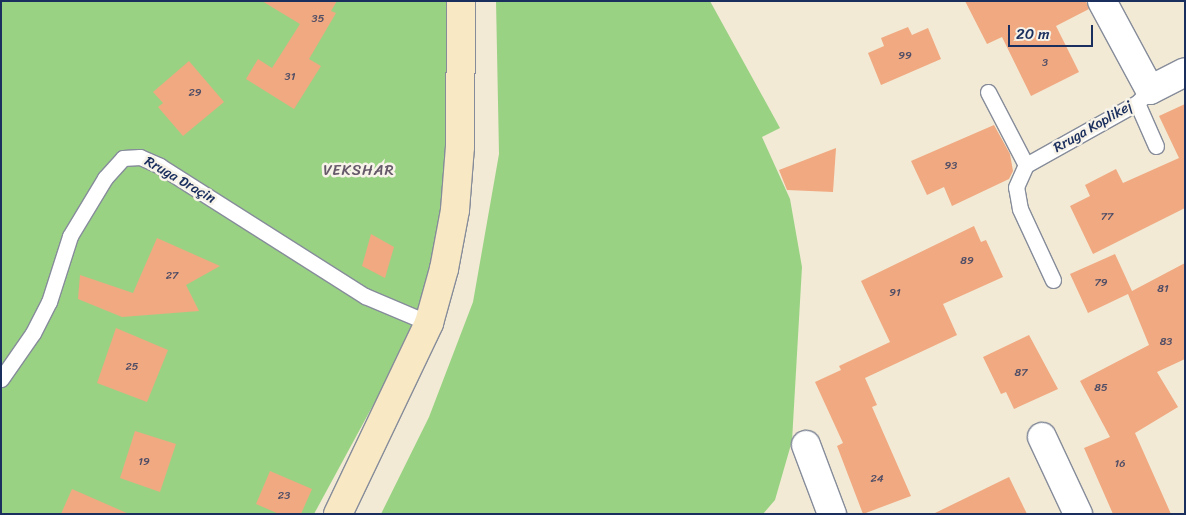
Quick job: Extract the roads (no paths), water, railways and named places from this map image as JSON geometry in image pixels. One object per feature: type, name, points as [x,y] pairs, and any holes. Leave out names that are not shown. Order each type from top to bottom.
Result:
[{"type":"main road","points":[[338,514],[429,323],[444,269],[455,210],[462,94],[462,1]]},
{"type":"street","points":[[1102,1],[1144,96]]},
{"type":"street","name":"Rruga Koplikej","points":[[1144,96],[1185,72]]},
{"type":"street","points":[[1042,437],[1078,514]]},
{"type":"street","points":[[806,445],[832,514]]},
{"type":"lane","points":[[988,92],[1026,166],[1016,187],[1020,209],[1053,280]]},
{"type":"lane","points":[[1144,96],[1156,146]]},
{"type":"lane","name":"Rruga Koplikej","points":[[1026,166],[1144,96]]},
{"type":"lane","name":"Rruga Draçin","points":[[1,378],[33,333],[45,310],[70,236],[105,178],[123,158],[140,157],[160,166],[365,296],[429,323]]},
{"type":"district","name":"VEKSHAR","points":[[359,171]]}]
